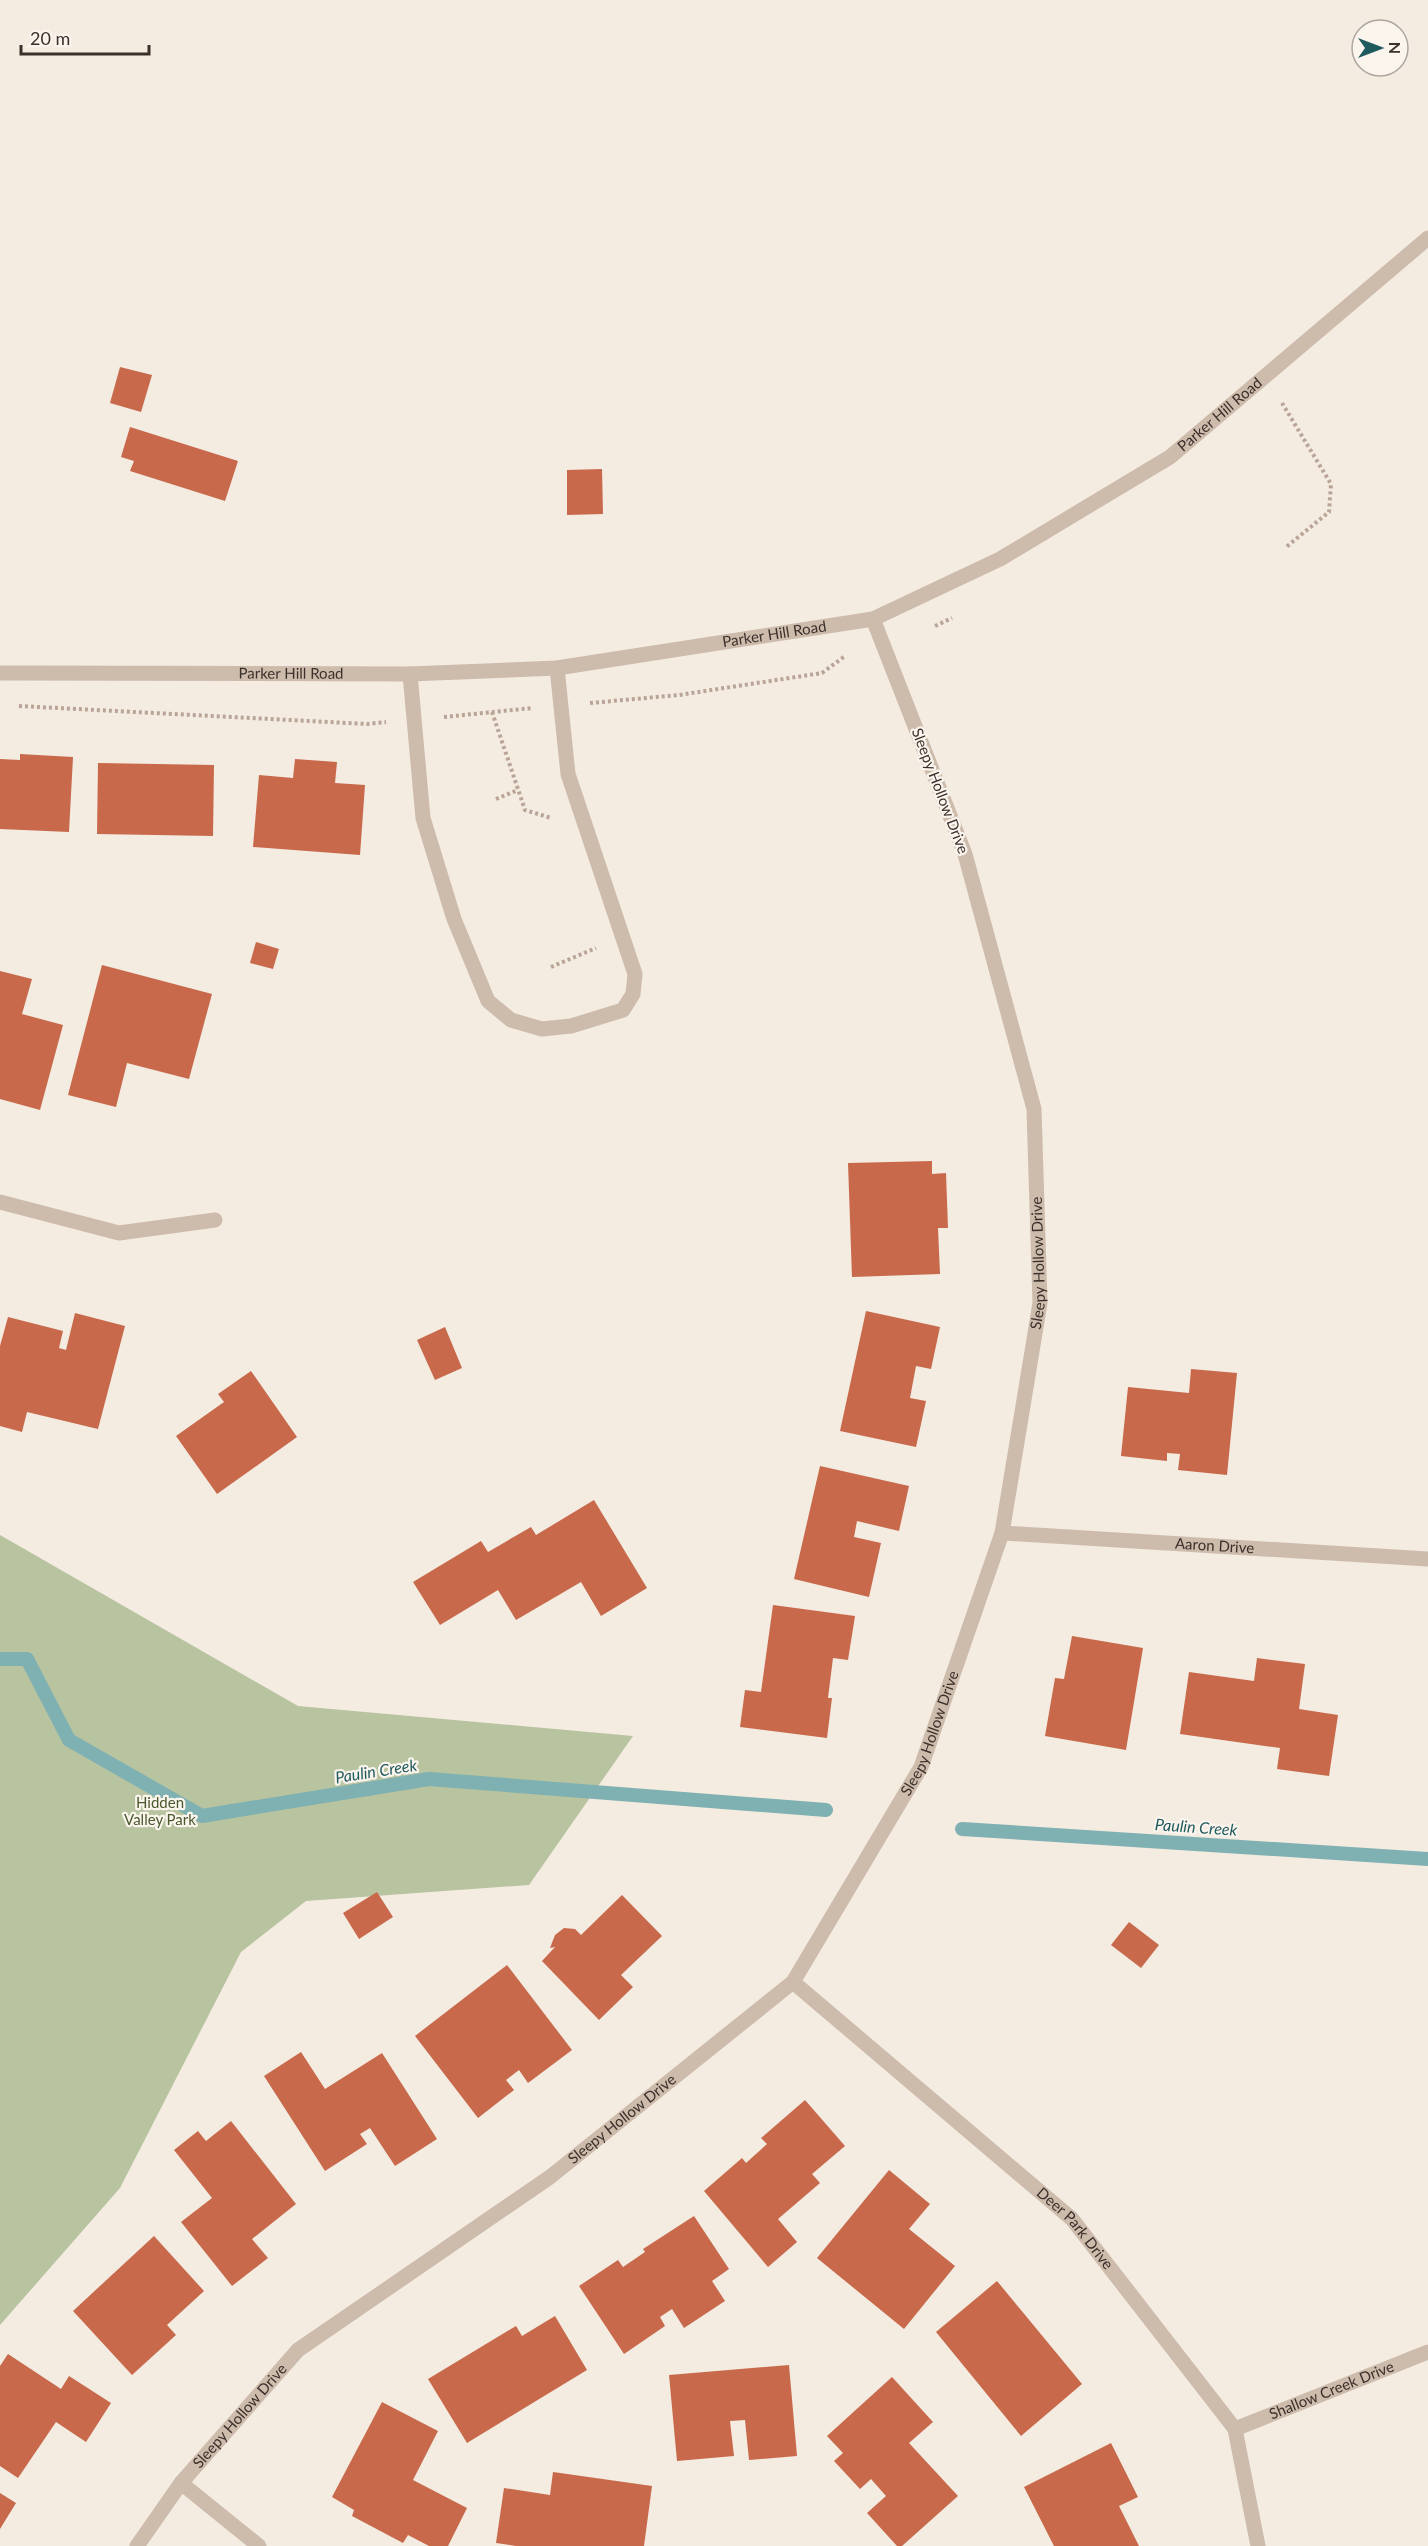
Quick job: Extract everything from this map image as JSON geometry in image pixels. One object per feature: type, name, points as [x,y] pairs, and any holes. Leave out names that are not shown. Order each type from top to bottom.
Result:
[{"type":"street","name":"Parker Hill Road","points":[[0,673],[410,674],[557,668],[873,619],[1000,560],[1170,457],[1428,238]]},
{"type":"street","name":"Sleepy Hollow Drive","points":[[137,2546],[181,2483],[298,2350],[550,2177],[793,1982],[921,1767],[1002,1533],[1040,1304],[1034,1109],[965,855],[873,619]]},
{"type":"street","points":[[410,674],[423,818],[454,919],[488,1001],[511,1020],[542,1029],[571,1026],[623,1010],[633,994],[635,974],[568,774],[557,668]]},
{"type":"street","points":[[0,1202],[119,1233],[215,1220]]},
{"type":"street","name":"Aaron Drive","points":[[1002,1533],[1428,1559]]},
{"type":"street","name":"Deer Park Drive","points":[[793,1982],[1072,2219],[1235,2429],[1258,2546]]},
{"type":"street","name":"Shallow Creek Drive","points":[[1235,2429],[1428,2352]]},
{"type":"street","points":[[181,2483],[259,2546]]},
{"type":"path","points":[[1282,403],[1331,484],[1329,512],[1285,548]]},
{"type":"path","points":[[496,799],[518,790]]},
{"type":"path","points":[[551,967],[602,946]]},
{"type":"green space","name":"Hidden Valley Park","points":[[0,1535],[298,1706],[633,1736],[529,1885],[306,1901],[241,1952],[120,2188],[0,2325]]},
{"type":"building","points":[[120,367],[152,375],[141,412],[110,403]]},
{"type":"building","points":[[130,427],[238,461],[225,501],[130,471],[134,461],[121,457]]},
{"type":"building","points":[[602,469],[603,514],[567,515],[567,470]]},
{"type":"building","points":[[20,754],[73,757],[69,832],[0,829],[0,759],[20,760]]},
{"type":"building","points":[[295,759],[337,762],[335,783],[365,785],[360,855],[253,847],[259,775],[293,778]]},
{"type":"building","points":[[98,763],[214,765],[213,836],[97,834]]},
{"type":"building","points":[[256,942],[279,949],[273,969],[250,963]]},
{"type":"building","points":[[102,965],[212,994],[189,1079],[127,1063],[116,1107],[68,1095]]},
{"type":"building","points":[[0,971],[32,979],[22,1014],[63,1025],[40,1110],[0,1099]]},
{"type":"building","points":[[932,1161],[932,1174],[946,1173],[948,1228],[938,1228],[940,1274],[852,1277],[848,1163]]},
{"type":"building","points":[[866,1311],[940,1327],[931,1369],[916,1366],[910,1398],[926,1401],[916,1447],[840,1431]]},
{"type":"building","points":[[75,1313],[125,1326],[98,1429],[27,1412],[22,1432],[0,1426],[0,1346],[8,1317],[63,1331],[59,1348],[66,1350]]},
{"type":"building","points":[[445,1327],[462,1368],[435,1380],[417,1340]]},
{"type":"building","points":[[1191,1369],[1237,1373],[1227,1475],[1178,1470],[1180,1454],[1167,1453],[1167,1461],[1121,1456],[1128,1387],[1189,1393]]},
{"type":"building","points":[[251,1371],[297,1437],[217,1494],[176,1436],[224,1402],[218,1394]]},
{"type":"building","points":[[820,1466],[909,1486],[899,1531],[857,1521],[854,1537],[881,1543],[869,1597],[794,1579]]},
{"type":"building","points":[[594,1500],[647,1588],[601,1616],[581,1582],[516,1620],[498,1590],[440,1625],[413,1582],[481,1541],[488,1552],[531,1527],[536,1535]]},
{"type":"building","points":[[773,1605],[855,1616],[848,1660],[833,1658],[828,1698],[832,1698],[827,1738],[740,1727],[745,1690],[761,1692]]},
{"type":"building","points":[[1072,1636],[1143,1648],[1126,1750],[1045,1736],[1055,1678],[1064,1679]]},
{"type":"building","points":[[1257,1658],[1305,1664],[1299,1709],[1338,1715],[1329,1776],[1277,1769],[1280,1748],[1180,1734],[1189,1672],[1254,1681]]},
{"type":"building","points":[[377,1892],[393,1917],[359,1939],[343,1913]]},
{"type":"building","points":[[622,1895],[662,1936],[621,1975],[633,1987],[599,2020],[542,1961],[555,1947],[550,1948],[555,1935],[564,1928],[575,1929],[581,1935]]},
{"type":"building","points":[[1129,1922],[1159,1945],[1141,1968],[1111,1945]]},
{"type":"building","points":[[507,1965],[572,2050],[528,2083],[519,2070],[506,2080],[514,2090],[478,2118],[415,2036]]},
{"type":"building","points":[[301,2052],[325,2089],[382,2053],[437,2139],[395,2166],[370,2128],[360,2134],[367,2144],[325,2171],[264,2076]]},
{"type":"building","points":[[805,2100],[845,2146],[812,2174],[820,2183],[778,2219],[797,2242],[768,2267],[704,2191],[742,2158],[746,2163],[767,2144],[761,2138]]},
{"type":"building","points":[[231,2121],[296,2204],[252,2239],[268,2258],[232,2286],[181,2222],[212,2198],[174,2150],[198,2131],[206,2141]]},
{"type":"building","points":[[889,2170],[930,2204],[909,2229],[955,2266],[904,2329],[817,2258]]},
{"type":"building","points":[[694,2216],[729,2269],[712,2281],[725,2301],[684,2328],[672,2309],[660,2317],[665,2326],[624,2354],[579,2286],[618,2260],[623,2267],[645,2252],[643,2249]]},
{"type":"building","points":[[154,2236],[204,2291],[167,2325],[176,2335],[132,2375],[73,2311]]},
{"type":"building","points":[[997,2281],[1082,2384],[1021,2436],[936,2332]]},
{"type":"building","points":[[555,2316],[587,2370],[467,2443],[428,2379],[516,2326],[522,2336]]},
{"type":"building","points":[[8,2354],[61,2389],[69,2376],[111,2403],[86,2442],[56,2422],[18,2478],[0,2466],[0,2366]]},
{"type":"building","points":[[789,2365],[797,2456],[749,2460],[745,2420],[730,2421],[734,2456],[677,2461],[669,2375]]},
{"type":"building","points":[[892,2377],[933,2422],[909,2443],[958,2496],[902,2546],[897,2546],[867,2513],[886,2496],[871,2479],[860,2489],[834,2461],[843,2453],[827,2436]]},
{"type":"building","points":[[382,2402],[438,2431],[413,2480],[467,2508],[448,2546],[429,2546],[408,2535],[403,2543],[352,2516],[354,2510],[332,2497]]},
{"type":"building","points":[[1111,2443],[1138,2497],[1119,2506],[1139,2546],[1054,2546],[1024,2487]]},
{"type":"building","points":[[553,2472],[652,2486],[644,2546],[516,2546],[496,2543],[504,2488],[550,2495]]},
{"type":"building","points":[[0,2493],[16,2503],[0,2529]]},
{"type":"waterway","name":"Paulin Creek","points":[[0,1659],[27,1659],[69,1740],[202,1816],[429,1779],[826,1810]]},
{"type":"waterway","name":"Paulin Creek","points":[[962,1829],[1428,1859]]}]
